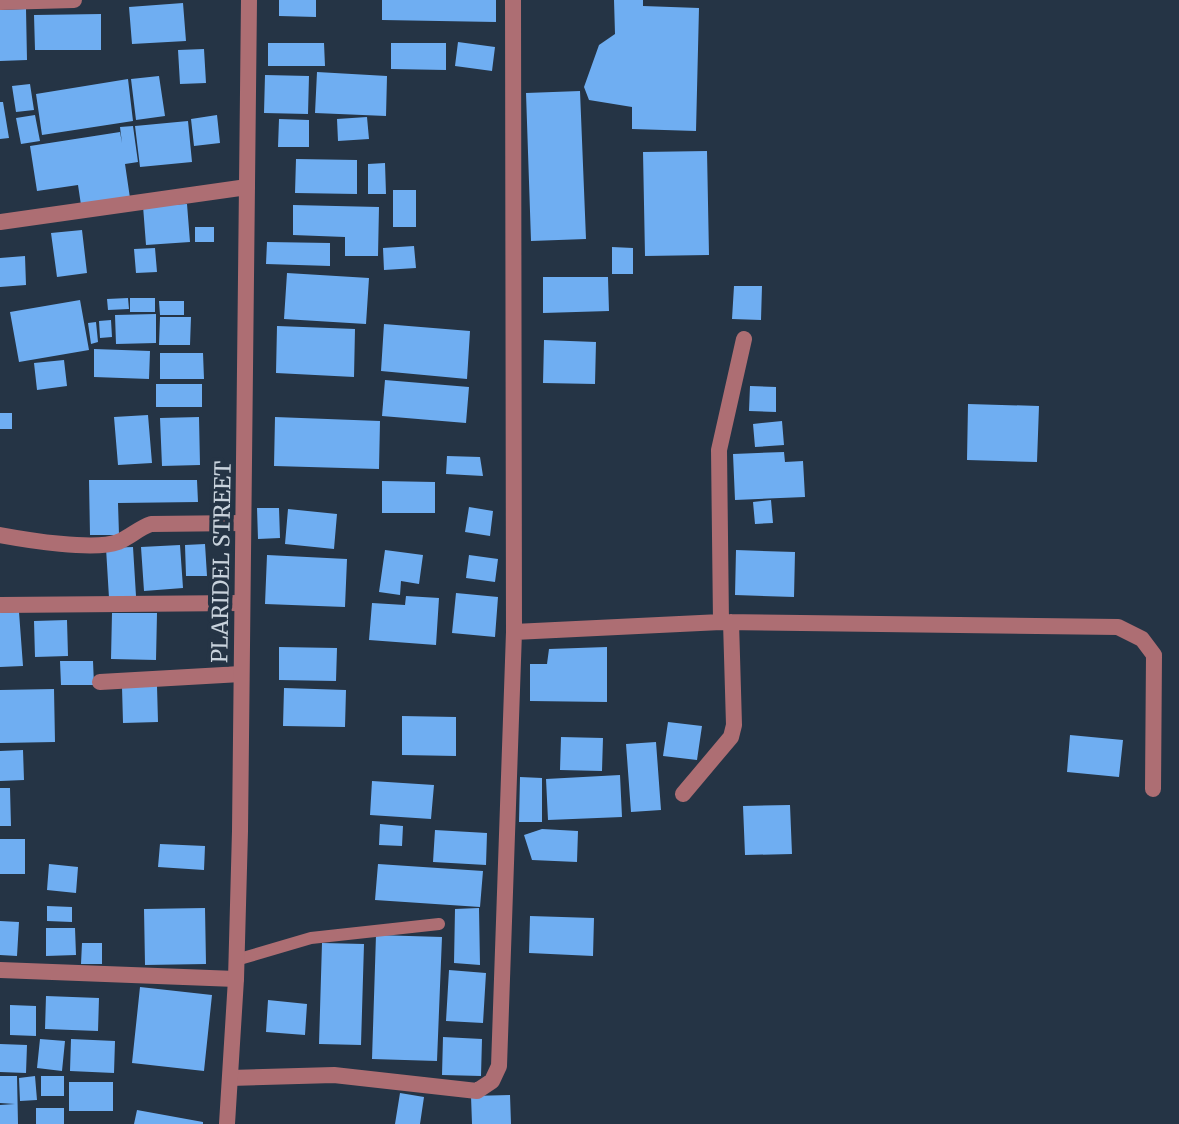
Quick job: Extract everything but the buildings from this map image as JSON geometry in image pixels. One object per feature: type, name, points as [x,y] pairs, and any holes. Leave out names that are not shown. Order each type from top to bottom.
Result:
[{"type":"street","points":[[0,2],[74,0]]},
{"type":"street","name":"PLARIDEL STREET","points":[[227,1124],[236,979],[249,0]]},
{"type":"street","points":[[230,1078],[334,1075],[477,1091],[492,1081],[499,1066],[514,632],[513,0]]},
{"type":"street","points":[[0,222],[247,187]]},
{"type":"street","points":[[683,794],[731,737],[734,725],[719,450],[744,339]]},
{"type":"street","points":[[0,535],[90,545],[118,542],[151,524],[243,523]]},
{"type":"street","points":[[0,605],[242,603]]},
{"type":"street","points":[[514,632],[726,622],[1118,627],[1142,639],[1154,655],[1153,789]]},
{"type":"street","points":[[100,682],[241,674]]},
{"type":"street","points":[[0,970],[236,979]]},
{"type":"lane","points":[[236,960],[311,938],[439,924]]}]
